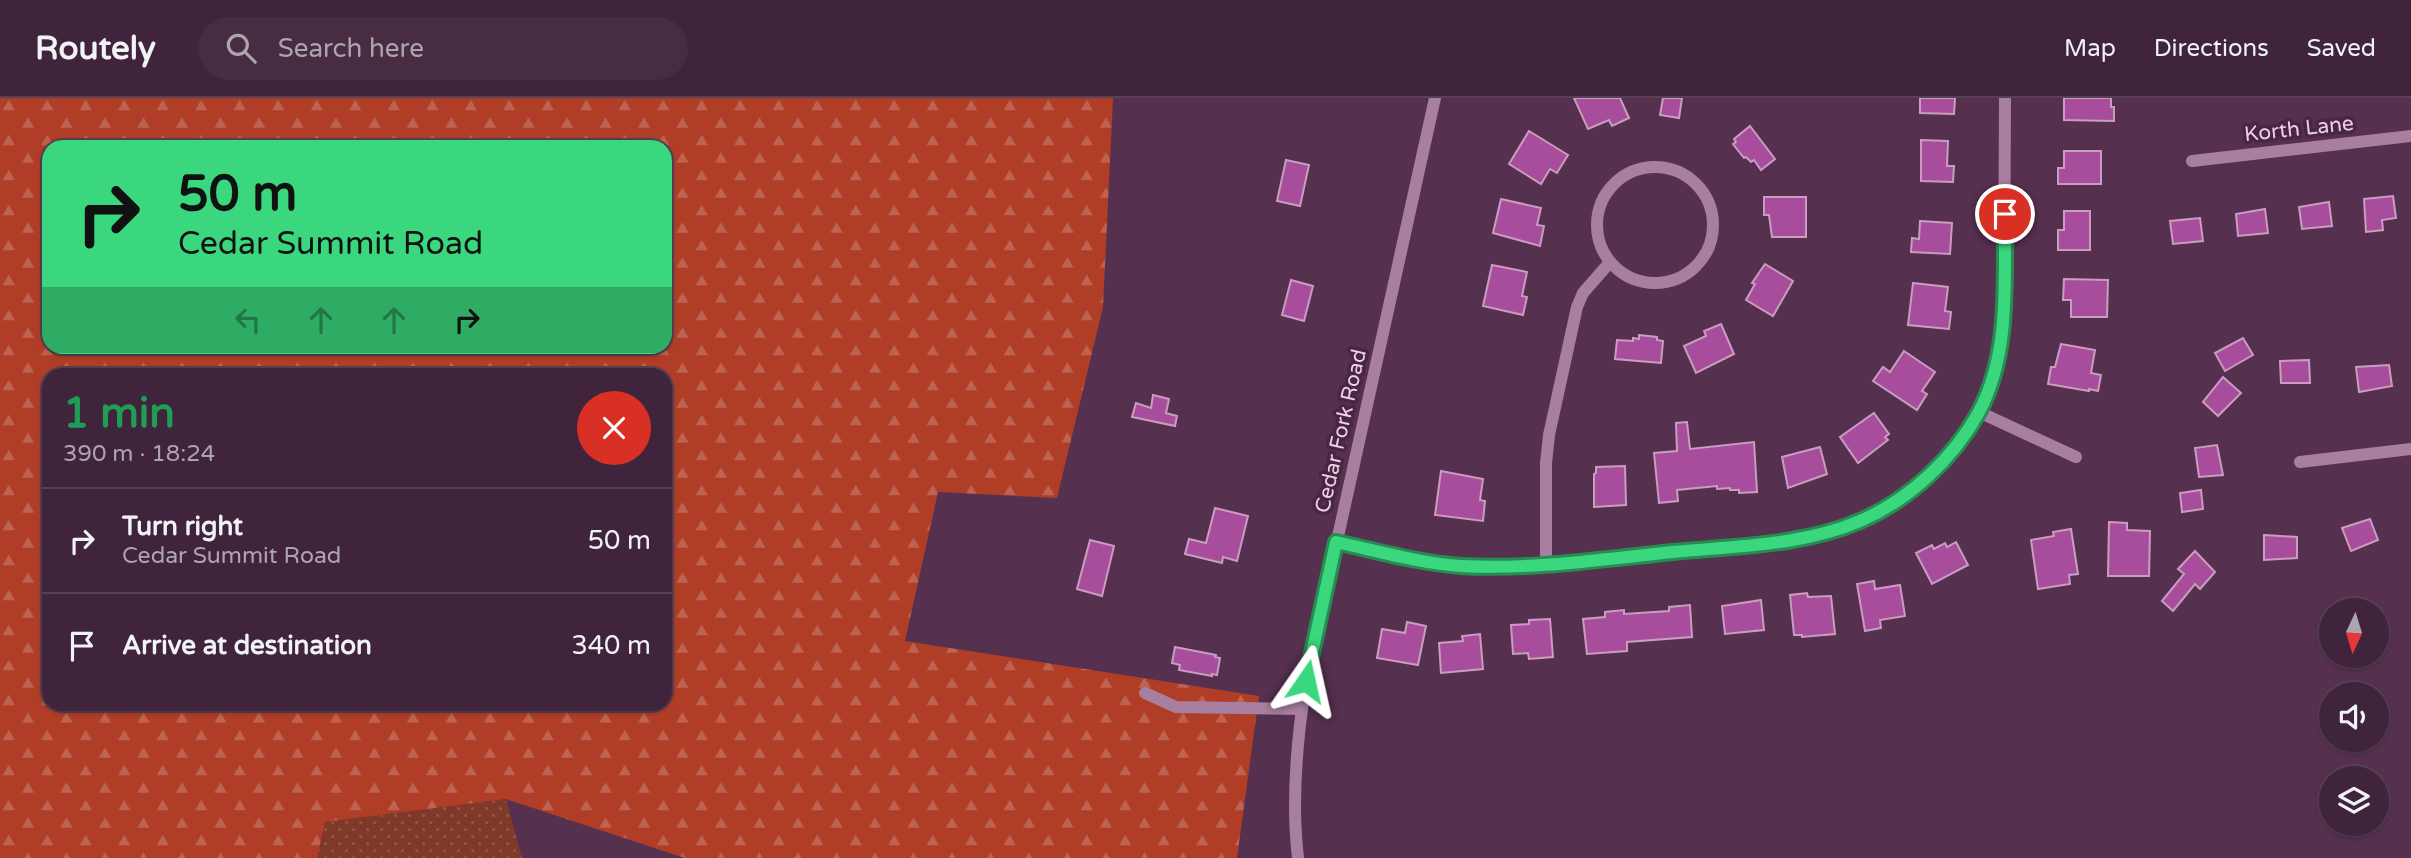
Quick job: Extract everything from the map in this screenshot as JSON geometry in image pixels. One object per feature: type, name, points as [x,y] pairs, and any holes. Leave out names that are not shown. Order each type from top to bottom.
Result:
[{"type":"street","name":"Cedar Fork Road","points":[[1298,858],[1296,796],[1302,709],[1316,631],[1435,98]]},
{"type":"street","points":[[1336,542],[1460,566],[1546,565],[1769,543],[1821,535],[1860,521],[1891,505],[1919,485],[1944,459],[1979,412],[1995,369],[2002,329],[2005,98]]},
{"type":"street","name":"Korth Lane","points":[[2192,161],[2411,136]]},
{"type":"street","points":[[1642,169],[1667,169],[1679,173],[1700,189],[1712,212],[1712,237],[1708,250],[1692,270],[1669,281],[1656,283],[1630,278],[1610,262],[1603,251],[1597,226],[1602,201],[1618,180],[1642,169]]},
{"type":"street","points":[[1546,565],[1546,463],[1554,410],[1577,307],[1583,293],[1610,262]]},
{"type":"street","points":[[1979,412],[2076,457]]},
{"type":"street","points":[[2300,462],[2411,449]]},
{"type":"street","points":[[1145,693],[1176,707],[1302,709]]},
{"type":"shaded area","points":[[506,799],[522,858],[317,858],[325,822]]},
{"type":"green space","points":[[0,98],[1113,98],[1103,307],[1057,498],[938,492],[905,641],[1259,696],[1237,858],[685,858],[506,799],[325,822],[317,858],[0,858]]},
{"type":"building","points":[[1574,98],[1620,98],[1629,118],[1612,126],[1609,120],[1588,129]]},
{"type":"building","points":[[1663,98],[1682,98],[1679,118],[1660,115]]},
{"type":"building","points":[[1920,98],[1955,98],[1954,114],[1920,113]]},
{"type":"building","points":[[2064,98],[2111,98],[2114,121],[2064,120]]},
{"type":"building","points":[[1750,126],[1775,159],[1761,170],[1754,160],[1751,162],[1744,158],[1733,144],[1736,142],[1734,139]]},
{"type":"building","points":[[1529,131],[1568,155],[1557,173],[1550,169],[1541,184],[1509,164]]},
{"type":"building","points":[[1921,140],[1948,141],[1947,166],[1954,166],[1953,182],[1921,181]]},
{"type":"building","points":[[2064,151],[2101,151],[2101,184],[2058,184],[2058,168],[2064,168]]},
{"type":"building","points":[[1286,160],[1309,165],[1300,206],[1277,201]]},
{"type":"building","points":[[2393,196],[2396,218],[2382,220],[2383,230],[2366,232],[2364,199]]},
{"type":"building","points":[[1764,197],[1806,197],[1806,237],[1772,237],[1769,215],[1764,215]]},
{"type":"building","points":[[1501,199],[1541,208],[1537,225],[1544,226],[1540,246],[1493,233]]},
{"type":"building","points":[[2329,202],[2332,226],[2302,229],[2299,207]]},
{"type":"building","points":[[2265,209],[2268,233],[2238,236],[2236,214]]},
{"type":"building","points":[[2064,211],[2090,211],[2090,250],[2058,250],[2058,230],[2064,230]]},
{"type":"building","points":[[2200,218],[2203,241],[2173,244],[2170,221]]},
{"type":"building","points":[[1920,221],[1952,223],[1950,254],[1911,252],[1912,238],[1919,239]]},
{"type":"building","points":[[1765,264],[1793,281],[1773,316],[1746,300],[1755,284],[1752,283]]},
{"type":"building","points":[[1492,265],[1527,272],[1522,296],[1527,297],[1523,315],[1483,306]]},
{"type":"building","points":[[2064,279],[2108,280],[2107,317],[2071,317],[2071,300],[2063,300]]},
{"type":"building","points":[[1291,280],[1313,286],[1304,321],[1282,315]]},
{"type":"building","points":[[1913,283],[1948,287],[1945,311],[1951,312],[1949,329],[1908,325]]},
{"type":"building","points":[[1721,324],[1734,354],[1696,373],[1684,346],[1706,336],[1704,331]]},
{"type":"building","points":[[1639,335],[1657,337],[1657,340],[1663,341],[1661,363],[1615,359],[1617,340],[1633,341],[1633,338],[1639,339]]},
{"type":"building","points":[[2243,338],[2253,355],[2225,371],[2215,353]]},
{"type":"building","points":[[2061,344],[2095,350],[2091,373],[2101,375],[2098,391],[2048,384],[2051,367],[2055,367]]},
{"type":"building","points":[[1904,351],[1935,372],[1922,391],[1927,394],[1917,410],[1873,381],[1883,367],[1890,372]]},
{"type":"building","points":[[2309,360],[2310,383],[2281,383],[2280,361]]},
{"type":"building","points":[[2389,365],[2392,386],[2359,392],[2356,367]]},
{"type":"building","points":[[2223,377],[2241,393],[2218,416],[2203,402]]},
{"type":"building","points":[[1153,395],[1169,399],[1166,413],[1177,416],[1175,426],[1132,417],[1136,403],[1151,408]]},
{"type":"building","points":[[1874,413],[1889,434],[1885,437],[1888,440],[1858,463],[1840,437]]},
{"type":"building","points":[[1687,422],[1690,449],[1754,442],[1757,492],[1739,493],[1739,490],[1730,488],[1717,489],[1717,486],[1677,490],[1678,501],[1659,503],[1654,453],[1677,451],[1676,423]]},
{"type":"building","points":[[2217,445],[2223,475],[2199,477],[2195,448]]},
{"type":"building","points":[[1820,447],[1827,474],[1788,488],[1782,457]]},
{"type":"building","points":[[1625,466],[1626,505],[1594,507],[1596,467]]},
{"type":"building","points":[[1441,471],[1483,479],[1480,500],[1485,501],[1483,521],[1435,515]]},
{"type":"building","points":[[2201,490],[2203,509],[2182,512],[2180,493]]},
{"type":"building","points":[[1215,508],[1248,516],[1237,561],[1223,557],[1222,563],[1185,554],[1189,539],[1206,543]]},
{"type":"building","points":[[2370,519],[2378,540],[2351,551],[2342,528]]},
{"type":"building","points":[[2109,522],[2127,523],[2127,530],[2150,531],[2149,576],[2108,576]]},
{"type":"building","points":[[2071,529],[2078,574],[2069,575],[2070,584],[2038,589],[2031,540],[2054,536],[2053,532]]},
{"type":"building","points":[[2264,535],[2297,537],[2297,558],[2264,560]]},
{"type":"building","points":[[1090,540],[1114,546],[1102,596],[1077,589]]},
{"type":"building","points":[[1956,542],[1968,565],[1932,584],[1916,553],[1932,545],[1934,549],[1945,543],[1947,547]]},
{"type":"building","points":[[2195,551],[2215,572],[2200,589],[2195,584],[2173,611],[2162,601],[2184,574],[2178,569]]},
{"type":"building","points":[[1874,581],[1875,589],[1900,585],[1905,616],[1880,620],[1881,628],[1865,631],[1857,584]]},
{"type":"building","points":[[1807,593],[1808,597],[1831,596],[1835,634],[1802,637],[1794,635],[1790,595]]},
{"type":"building","points":[[1761,600],[1764,630],[1725,634],[1722,606]]},
{"type":"building","points":[[1690,605],[1692,637],[1627,642],[1627,651],[1587,654],[1583,619],[1605,617],[1605,612],[1624,610],[1624,614],[1669,611],[1669,607]]},
{"type":"building","points":[[1550,619],[1553,657],[1529,659],[1528,653],[1513,654],[1511,625],[1529,624],[1529,620]]},
{"type":"building","points":[[1407,622],[1426,626],[1418,665],[1377,658],[1382,629],[1405,633]]},
{"type":"building","points":[[1480,634],[1483,669],[1441,673],[1439,643],[1463,641],[1462,636]]},
{"type":"building","points":[[1175,647],[1216,655],[1215,657],[1220,658],[1217,675],[1179,670],[1180,665],[1172,663]]},
{"type":"route","points":[[1306,681],[1336,542],[1460,566],[1546,565],[1769,543],[1821,535],[1860,521],[1891,505],[1919,485],[1944,459],[1979,412],[1988,391],[2001,340],[2005,214]]}]
